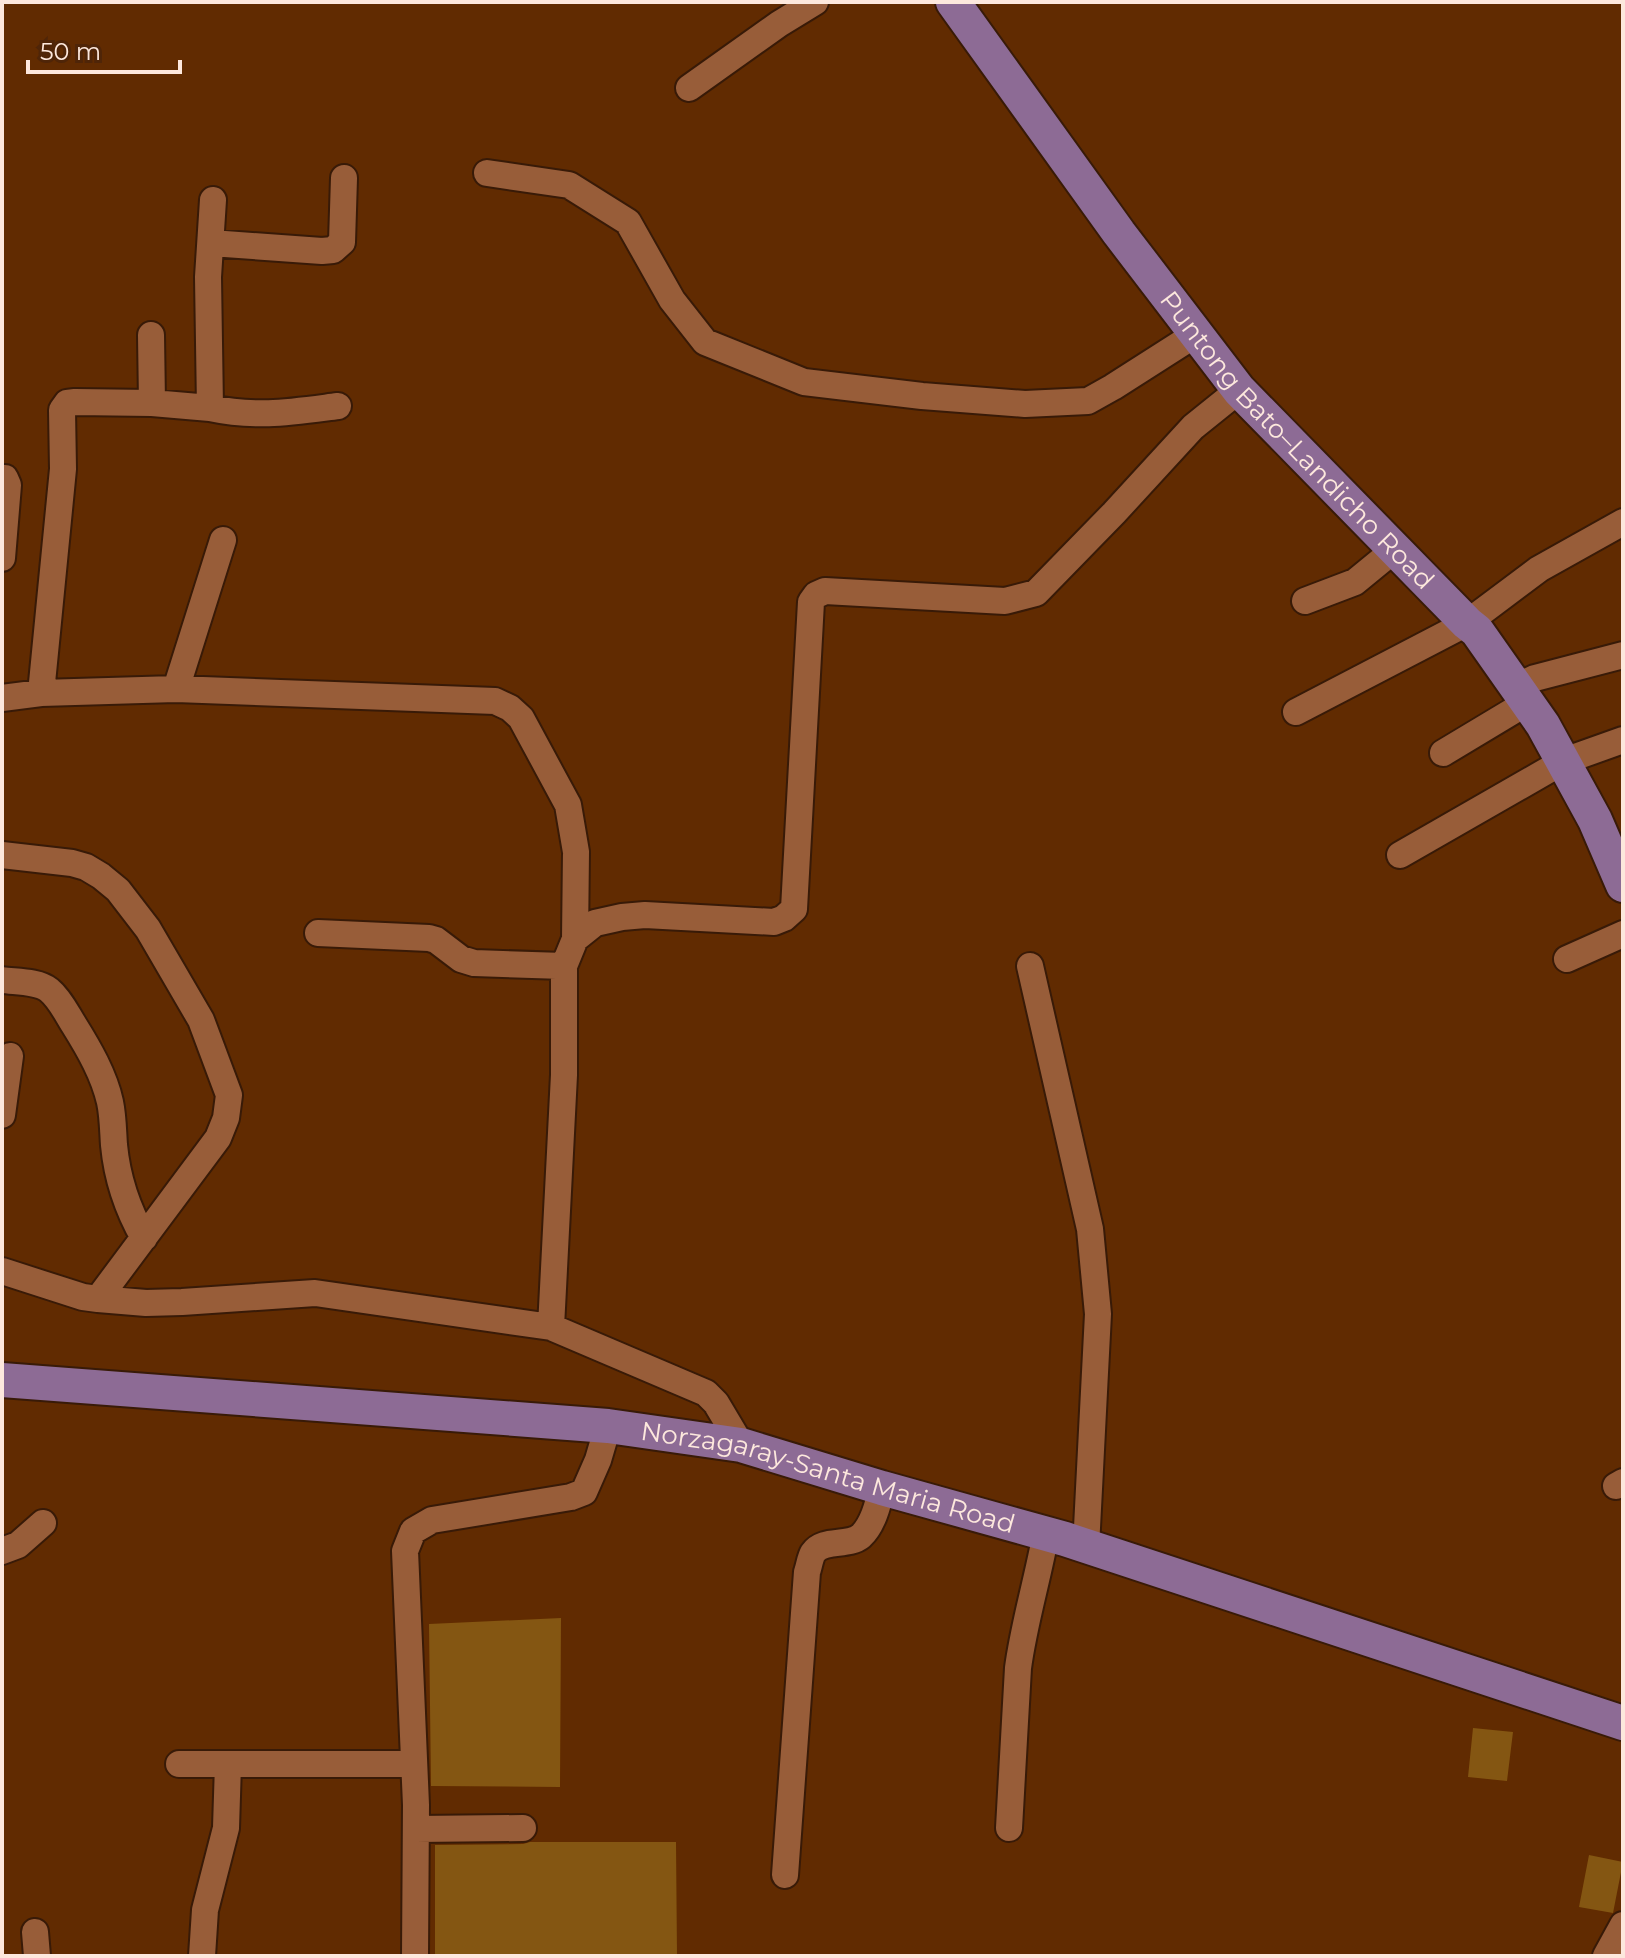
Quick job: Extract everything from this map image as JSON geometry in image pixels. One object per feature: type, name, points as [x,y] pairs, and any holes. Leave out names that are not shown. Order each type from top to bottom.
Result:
[{"type":"main road","name":"Puntong Bato–Landicho Road","points":[[953,2],[1119,233],[1239,390],[1477,631],[1523,694],[1564,761],[1595,820],[1623,885]]},
{"type":"main road","name":"Norzagaray-Santa Maria Road","points":[[2,1380],[608,1426],[741,1445],[1046,1533],[1623,1723]]},
{"type":"street","points":[[689,88],[815,2]]},
{"type":"street","points":[[487,173],[569,185],[628,222],[672,300],[705,342],[804,382],[1025,404],[1088,401],[1196,334]]},
{"type":"street","points":[[211,243],[333,250],[342,242],[344,178]]},
{"type":"street","points":[[210,408],[208,277],[213,200]]},
{"type":"street","points":[[151,335],[152,403]]},
{"type":"street","points":[[575,939],[595,923],[622,917],[645,915],[774,922],[784,918],[794,909],[811,602],[816,595],[825,591],[1005,601],[1036,593],[1193,427],[1239,390]]},
{"type":"street","points":[[41,693],[63,469],[62,410],[67,403],[152,403],[253,415],[338,406]]},
{"type":"street","points":[[2,478],[8,485],[2,558]]},
{"type":"street","points":[[1296,712],[1467,623],[1539,569],[1623,522]]},
{"type":"street","points":[[176,689],[223,540]]},
{"type":"street","points":[[1305,601],[1355,582],[1394,550]]},
{"type":"street","points":[[1443,753],[1523,694],[1535,678],[1623,655]]},
{"type":"street","points":[[2,698],[41,693],[176,689],[495,701],[521,718],[568,805],[576,852],[575,939],[564,966],[564,1075],[551,1327]]},
{"type":"street","points":[[1400,855],[1564,761],[1623,740]]},
{"type":"street","points":[[2,855],[72,863],[94,871],[118,890],[148,929],[201,1020],[229,1095],[226,1118],[218,1138],[98,1299]]},
{"type":"street","points":[[318,933],[429,938],[461,959],[474,963],[564,966]]},
{"type":"street","points":[[1567,959],[1623,934]]},
{"type":"street","points":[[1030,966],[1087,1215],[1093,1257],[1098,1314],[1086,1547]]},
{"type":"street","points":[[2,980],[49,989],[89,1050],[106,1086],[114,1148],[127,1201],[144,1238]]},
{"type":"street","points":[[2,1115],[10,1056]]},
{"type":"street","points":[[2,1271],[98,1299],[158,1303],[315,1293],[551,1327],[706,1393],[716,1403],[741,1445]]},
{"type":"street","points":[[415,1956],[416,1829],[405,1551],[413,1531],[432,1520],[571,1497],[584,1492],[608,1426]]},
{"type":"street","points":[[785,1875],[807,1572],[813,1554],[821,1547],[854,1541],[864,1534],[882,1488]]},
{"type":"street","points":[[2,1551],[18,1545],[43,1523]]},
{"type":"street","points":[[1009,1828],[1018,1668],[1046,1533]]},
{"type":"street","points":[[179,1764],[414,1764]]},
{"type":"street","points":[[202,1956],[205,1910],[226,1828],[228,1764]]},
{"type":"street","points":[[416,1829],[523,1828]]},
{"type":"street","points":[[1606,1956],[1623,1925]]},
{"type":"building","points":[[561,1618],[560,1787],[431,1786],[429,1624]]},
{"type":"building","points":[[1473,1728],[1513,1732],[1507,1781],[1468,1777]]},
{"type":"building","points":[[676,1842],[677,1956],[435,1956],[435,1845]]},
{"type":"building","points":[[1589,1855],[1623,1862],[1613,1913],[1579,1907]]}]
